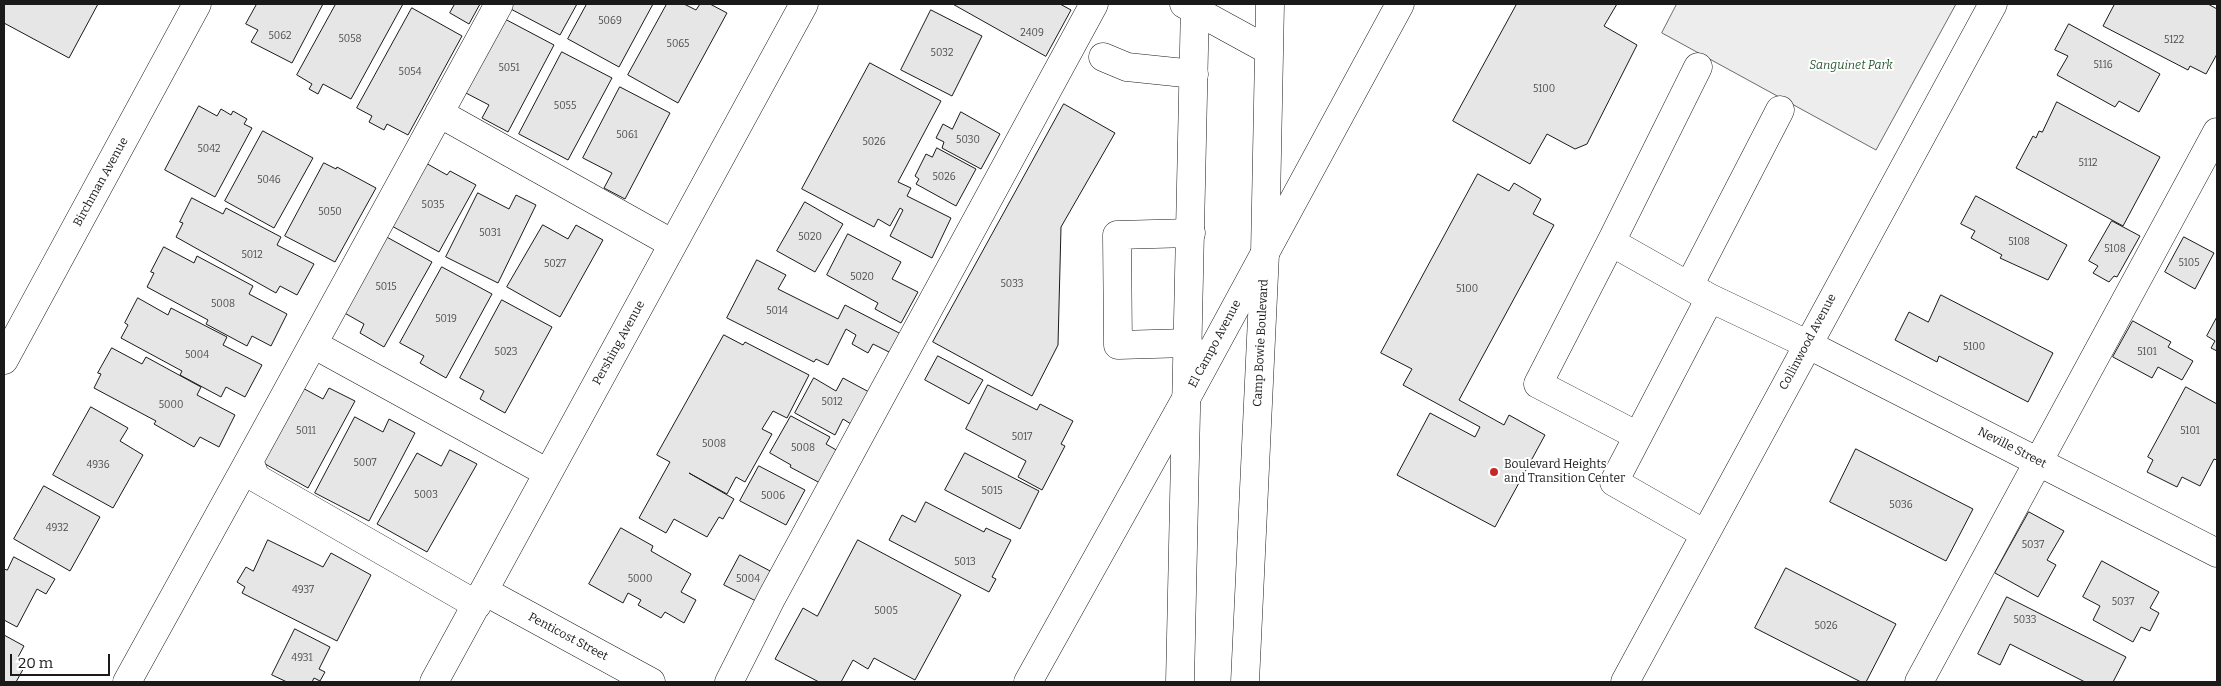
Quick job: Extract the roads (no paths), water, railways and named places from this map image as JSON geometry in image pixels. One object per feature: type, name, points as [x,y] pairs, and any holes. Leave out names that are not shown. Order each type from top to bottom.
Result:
[{"type":"street","name":"Birchman Avenue","points":[[8,344],[197,4]]},
{"type":"street","points":[[127,682],[499,4]]},
{"type":"street","points":[[729,682],[772,597],[1094,4]]},
{"type":"street","name":"Camp Bowie Boulevard","points":[[1245,682],[1265,253],[1270,4]]},
{"type":"street","name":"El Campo Avenue","points":[[1028,682],[1188,395],[1400,4]]},
{"type":"street","name":"Collinwood Avenue","points":[[1625,682],[1993,4]]},
{"type":"street","name":"Pershing Avenue","points":[[434,682],[673,244],[800,5]]},
{"type":"street","points":[[1191,6],[1268,50]]},
{"type":"street","points":[[1180,682],[1194,74],[1191,6]]},
{"type":"street","points":[[1103,57],[1127,67],[1194,74]]},
{"type":"street","points":[[1638,436],[1538,384],[1698,67]]},
{"type":"street","points":[[1704,534],[1614,482],[1638,436],[1780,110]]},
{"type":"street","points":[[439,112],[673,244]]},
{"type":"street","points":[[1919,682],[2217,132]]},
{"type":"street","points":[[1188,343],[1118,345],[1118,235],[1191,232]]},
{"type":"street","name":"Neville Street","points":[[1611,242],[1700,292],[1807,344],[2217,554]]},
{"type":"street","points":[[313,344],[548,473]]},
{"type":"street","name":"Penticost Street","points":[[249,461],[256,478],[480,598],[652,682]]},
{"type":"place","name":"Boulevard Heights and Transition Center","points":[[1494,472]]},
{"type":"park label","name":"Sanguinet Park","points":[[1851,66]]}]
